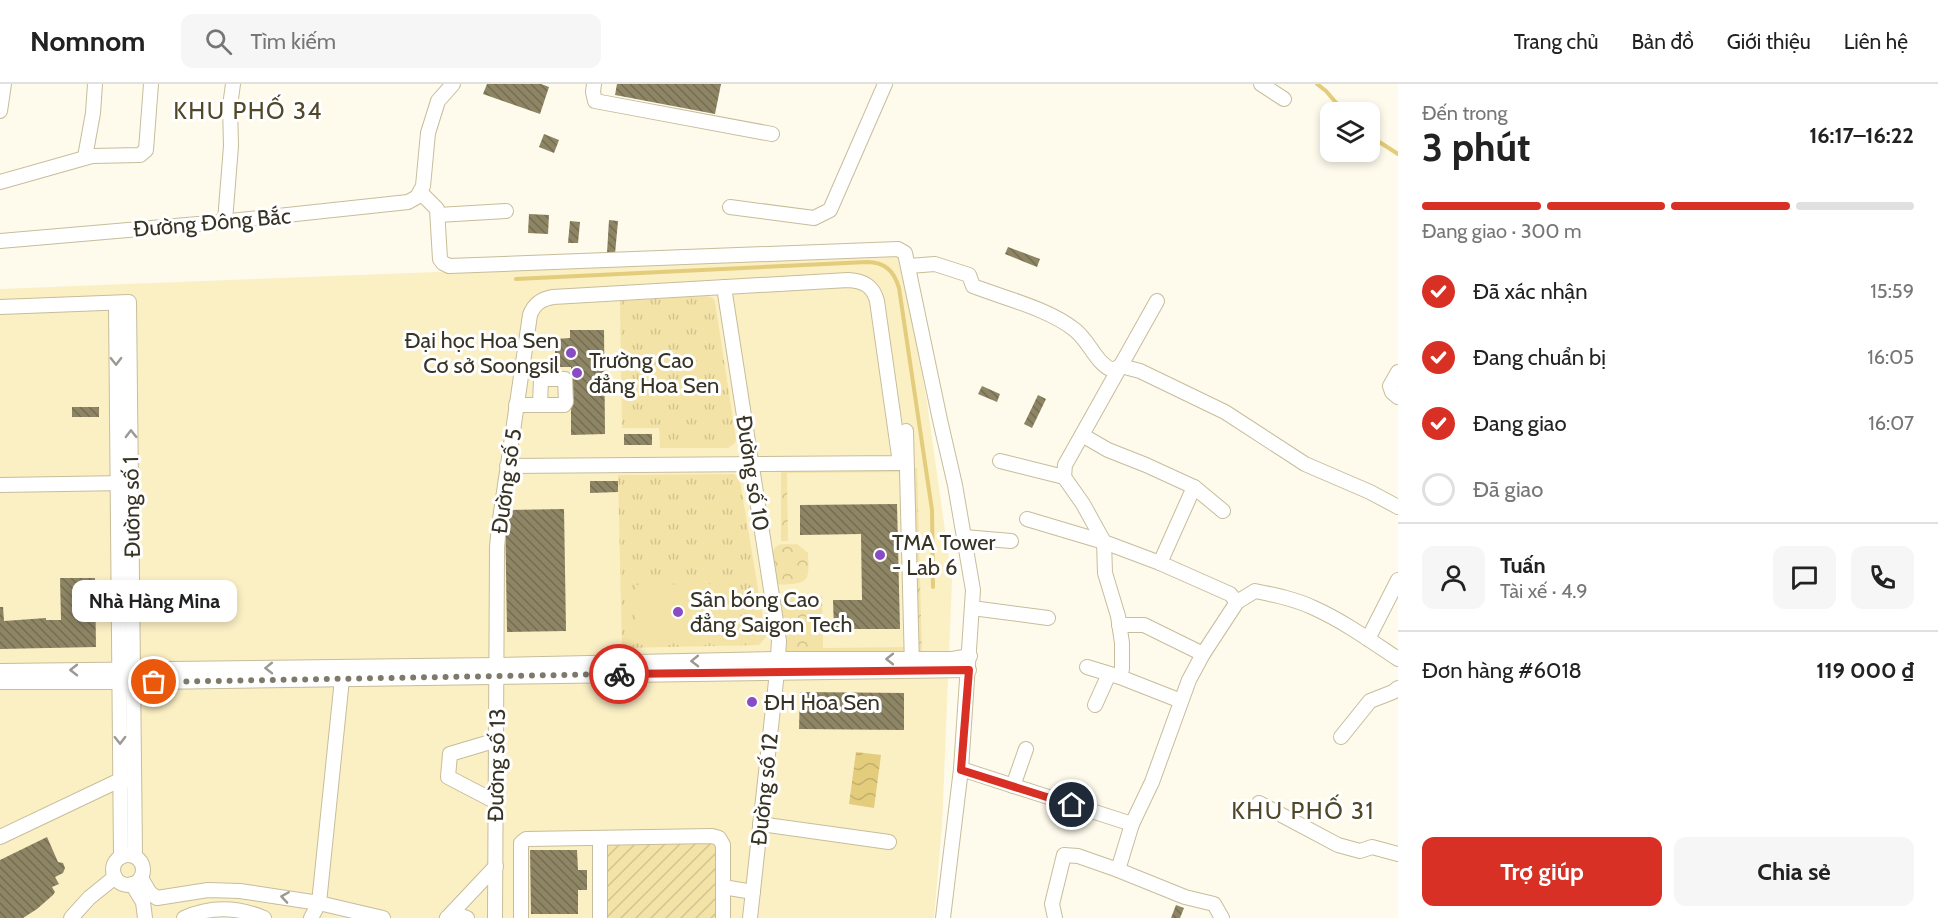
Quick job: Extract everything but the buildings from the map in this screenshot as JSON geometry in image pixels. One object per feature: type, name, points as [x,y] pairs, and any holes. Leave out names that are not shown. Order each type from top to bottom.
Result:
[{"type":"street","points":[[0,111],[4,84]]},
{"type":"street","points":[[85,157],[93,113],[95,84]]},
{"type":"street","points":[[0,182],[85,157],[140,155],[146,150],[151,84]]},
{"type":"street","points":[[225,221],[233,84]]},
{"type":"street","points":[[453,84],[438,101],[432,116],[424,180],[420,192],[433,204],[438,214],[440,259],[443,264],[449,266],[898,249],[906,253],[955,484],[973,590],[961,770],[943,918]]},
{"type":"street","points":[[594,84],[592,92],[595,101],[772,134]]},
{"type":"street","points":[[730,207],[814,218],[830,210],[885,84]]},
{"type":"street","points":[[1262,84],[1284,99]]},
{"type":"street","name":"Đường Đông Bắc","points":[[0,241],[408,202],[417,197],[420,192]]},
{"type":"street","points":[[438,214],[506,212]]},
{"type":"street","points":[[909,266],[935,264],[969,275],[973,286],[1057,318],[1076,331],[1090,345],[1102,365],[1112,370],[1121,366],[1140,371],[1225,412],[1305,464],[1370,492],[1398,507]]},
{"type":"street","points":[[507,466],[900,463],[877,301],[871,287],[861,281],[848,280],[724,287]]},
{"type":"street","name":"Đường số 5","points":[[497,671],[497,547],[507,466],[532,309],[539,302],[553,297],[724,287]]},
{"type":"street","name":"Đường số 10","points":[[724,287],[779,641],[778,665]]},
{"type":"street","points":[[1064,477],[1065,465],[1157,301]]},
{"type":"street","name":"Đường số 1","points":[[0,307],[122,302],[128,856]]},
{"type":"street","points":[[1398,372],[1390,386],[1392,392],[1398,397]]},
{"type":"street","points":[[516,405],[540,405]]},
{"type":"street","points":[[906,431],[912,665]]},
{"type":"street","points":[[1082,435],[1108,450],[1194,487],[1223,510]]},
{"type":"street","points":[[1000,461],[1064,477],[1079,496],[1104,542],[1105,573],[1118,616],[1122,660],[1115,676],[1095,705]]},
{"type":"street","points":[[0,485],[124,483]]},
{"type":"street","points":[[1160,562],[1194,487]]},
{"type":"street","points":[[1027,519],[1104,542],[1160,562],[1230,594],[1237,602]]},
{"type":"street","points":[[964,537],[1011,541]]},
{"type":"street","points":[[1368,639],[1398,580]]},
{"type":"street","points":[[1118,870],[1132,824],[1152,782],[1190,680],[1203,654],[1237,602],[1255,591],[1284,597],[1313,608],[1398,659]]},
{"type":"street","points":[[972,608],[1048,618]]},
{"type":"street","points":[[1119,625],[1144,625],[1203,654]]},
{"type":"street","points":[[0,682],[126,676],[969,663]]},
{"type":"street","name":"Đường số 12","points":[[750,918],[778,665]]},
{"type":"street","points":[[1087,667],[1181,701]]},
{"type":"street","points":[[0,670],[126,676],[342,679],[497,671]]},
{"type":"street","name":"Đường số 13","points":[[495,918],[497,671]]},
{"type":"street","points":[[311,918],[319,903],[342,679]]},
{"type":"street","points":[[1341,737],[1370,701],[1394,692],[1398,688]]},
{"type":"street","points":[[496,802],[448,777],[450,754],[497,740]]},
{"type":"street","points":[[1013,786],[1026,749]]},
{"type":"street","points":[[961,770],[1132,824]]},
{"type":"street","points":[[0,837],[127,780]]},
{"type":"street","points":[[1259,802],[1338,845],[1360,851],[1372,847],[1398,854]]},
{"type":"street","points":[[760,824],[889,842]]},
{"type":"street","points":[[521,918],[520,846],[524,840],[717,837],[723,845],[723,918]]},
{"type":"street","points":[[600,838],[600,918]]},
{"type":"street","points":[[1055,918],[1052,904],[1064,855],[1078,856],[1185,897],[1214,904],[1221,918]]},
{"type":"street","points":[[145,918],[143,902],[136,881],[143,867],[139,859],[128,856],[114,866],[115,877],[122,883],[136,881],[157,898],[195,891],[222,890],[256,893],[319,903],[383,918]]},
{"type":"street","points":[[447,918],[496,866]]},
{"type":"street","points":[[71,918],[97,886],[115,877]]},
{"type":"street","points":[[481,882],[521,882]]},
{"type":"street","points":[[723,887],[753,892]]},
{"type":"street","points":[[184,918],[202,911],[219,909],[237,910],[264,918]]},
{"type":"street","points":[[447,918],[459,914],[467,918]]},
{"type":"shaded area","points":[[900,254],[927,402],[952,581],[942,826],[934,918],[0,918],[0,289]]},
{"type":"green space","points":[[706,296],[713,298],[715,302],[735,443],[728,448],[660,448],[659,428],[622,428],[620,301]]},
{"type":"green space","points":[[781,468],[917,468],[922,653],[782,655],[782,597],[822,596],[823,648],[915,647],[913,472],[787,473],[788,541],[781,541]]},
{"type":"green space","points":[[733,474],[739,477],[740,481],[766,637],[759,645],[622,648],[618,475]]},
{"type":"green space","points":[[797,544],[808,553],[806,579],[803,582],[782,585],[775,583],[773,580],[773,552],[777,546]]},
{"type":"green space","name":"Sân bóng Cao đẳng Saigon Tech","points":[[721,584],[722,639],[636,641],[635,585]]},
{"type":"green space","points":[[711,842],[716,845],[717,918],[606,918],[607,845]]},
{"type":"water","points":[[856,752],[881,755],[874,808],[849,804]]},
{"type":"waterway","points":[[1317,84],[1335,102]]},
{"type":"waterway","points":[[1380,142],[1398,154]]},
{"type":"waterway","points":[[516,279],[867,262],[884,266],[891,272],[899,288],[932,510],[933,587]]},
{"type":"way so far","points":[[154,682],[619,674]]},
{"type":"place","name":"Đại học Hoa Sen Cơ sở Soongsil","points":[[571,353]]},
{"type":"place","name":"Trường Cao đẳng Hoa Sen","points":[[577,373]]},
{"type":"place","name":"TMA Tower - Lab 6","points":[[880,555]]},
{"type":"place","name":"Sân bóng Cao đẳng Saigon Tech","points":[[678,612]]},
{"type":"place","name":"Nhà Hàng Mina","points":[[154,682]]},
{"type":"place","name":"ĐH Hoa Sen","points":[[752,702]]},
{"type":"district","name":"KHU PHỐ 34","points":[[248,111]]},
{"type":"district","name":"KHU PHỐ 31","points":[[1303,811]]},
{"type":"route","points":[[619,674],[969,670],[961,770],[1072,805]]}]
